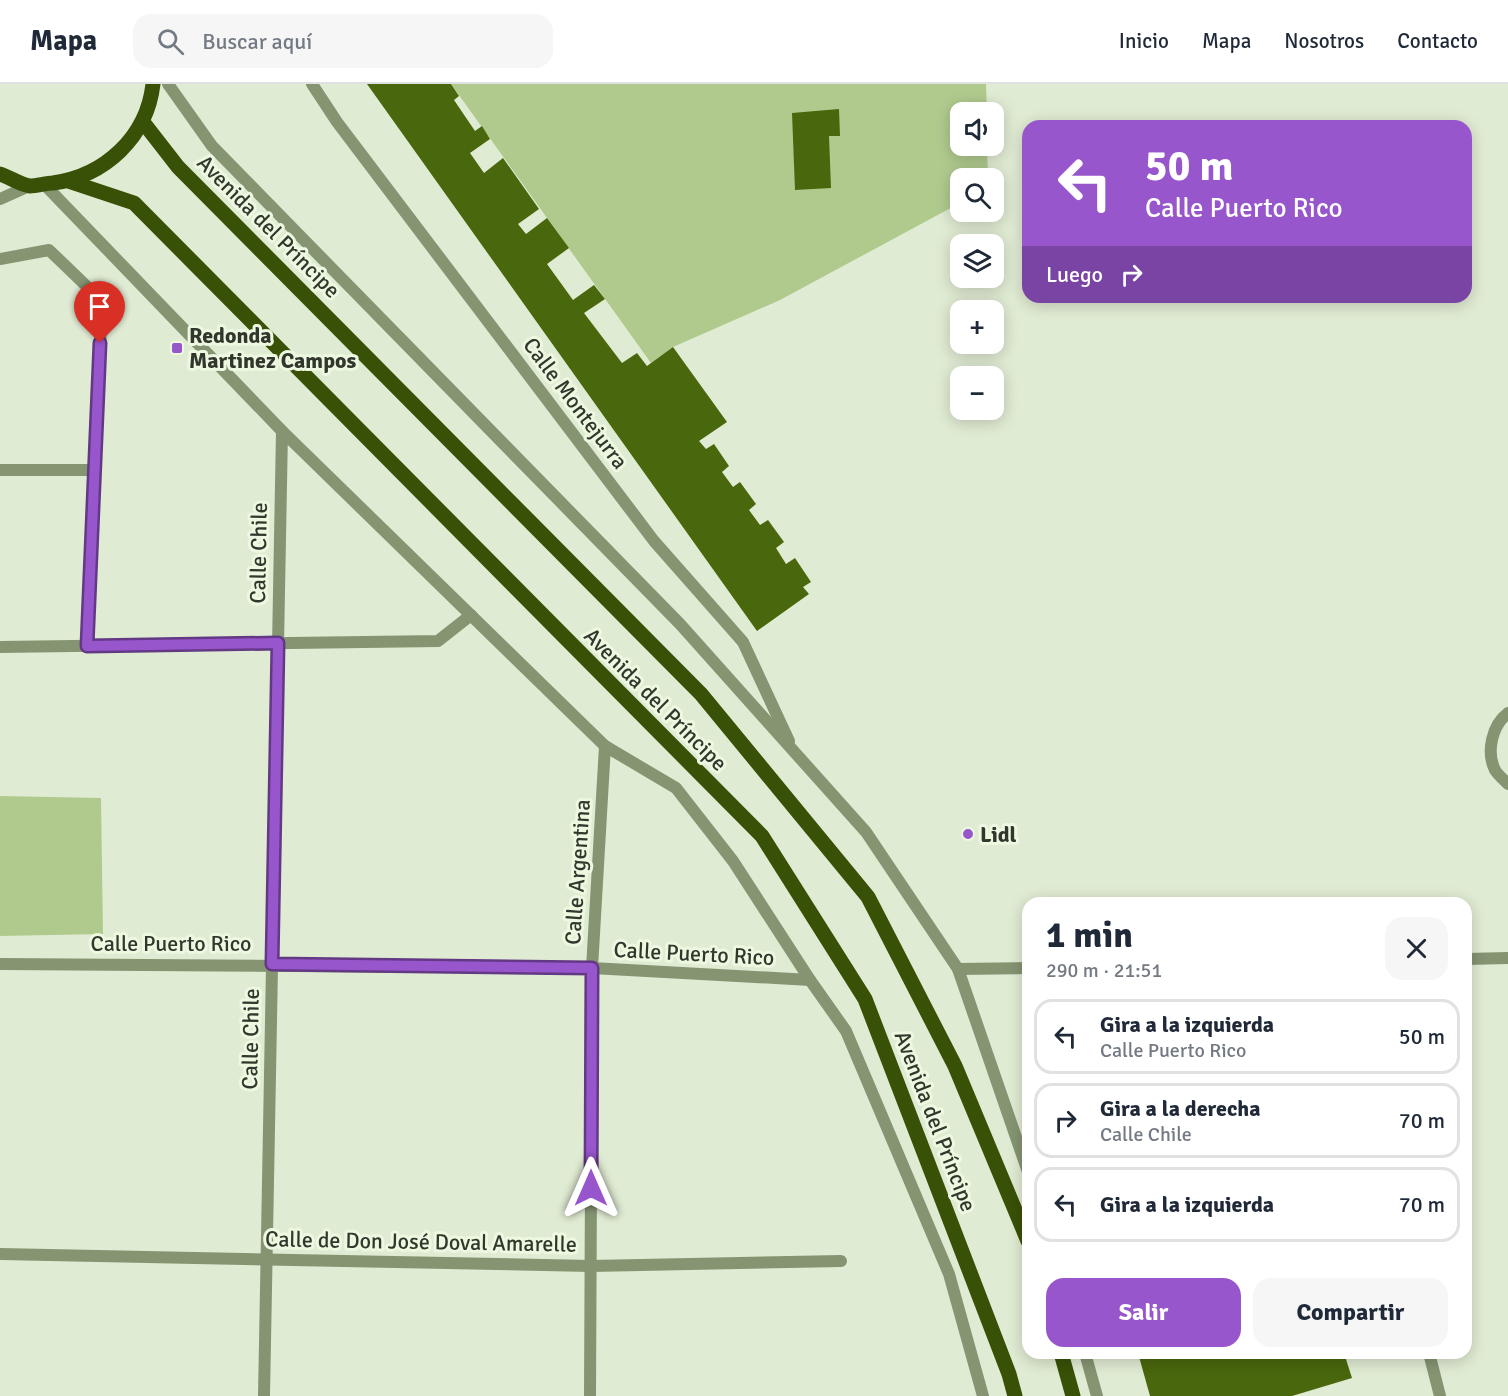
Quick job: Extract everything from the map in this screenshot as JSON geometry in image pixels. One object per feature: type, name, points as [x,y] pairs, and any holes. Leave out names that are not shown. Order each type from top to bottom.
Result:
[{"type":"main road","points":[[0,174],[37,185],[68,181],[91,173],[120,153],[143,122],[151,102],[153,84]]},
{"type":"main road","name":"Avenida del Príncipe","points":[[143,122],[178,167],[701,694],[868,897],[955,1066],[1022,1227]]},
{"type":"main road","name":"Avenida del Príncipe","points":[[68,181],[134,203],[762,836],[865,999],[1009,1374],[1015,1396]]},
{"type":"main road","points":[[1063,1359],[1073,1396]]},
{"type":"street","name":"Avenida del Príncipe","points":[[168,84],[212,146],[680,624],[866,832],[958,969],[1022,1155]]},
{"type":"street","name":"Calle Montejurra","points":[[312,84],[337,122],[654,541],[743,642],[794,753]]},
{"type":"street","name":"Avenida del Príncipe","points":[[37,185],[282,431],[605,746],[676,788],[734,861],[810,980],[846,1031],[949,1274],[983,1396]]},
{"type":"street","points":[[0,199],[37,185]]},
{"type":"street","points":[[0,259],[49,250],[102,301],[87,646]]},
{"type":"street","name":"Calle Chile","points":[[264,1396],[282,431]]},
{"type":"street","points":[[0,470],[95,470]]},
{"type":"street","points":[[0,647],[438,641],[471,615]]},
{"type":"street","points":[[1508,713],[1493,733],[1491,754],[1495,770],[1508,784]]},
{"type":"street","name":"Calle Argentina","points":[[590,1396],[592,968],[605,746]]},
{"type":"street","points":[[1472,959],[1508,958]]},
{"type":"street","name":"Calle Puerto Rico","points":[[0,964],[272,964],[592,968],[810,980]]},
{"type":"street","points":[[958,969],[1022,968]]},
{"type":"street","name":"Calle de Don José Doval Amarelle","points":[[0,1254],[591,1266],[841,1261]]},
{"type":"street","points":[[1086,1359],[1097,1396]]},
{"type":"street","points":[[1431,1359],[1440,1396]]},
{"type":"green space","points":[[451,84],[986,84],[987,102],[950,102],[950,156],[987,156],[988,168],[950,168],[950,208],[780,300],[673,347],[651,363]]},
{"type":"green space","points":[[0,796],[101,798],[103,934],[0,936]]},
{"type":"building","points":[[367,84],[451,84],[459,96],[454,100],[475,131],[482,126],[490,139],[470,153],[484,173],[503,158],[539,209],[518,224],[526,234],[547,218],[569,248],[547,264],[573,300],[594,285],[605,299],[584,313],[622,363],[637,353],[647,366],[673,347],[727,422],[699,441],[706,449],[714,444],[729,466],[722,472],[733,487],[740,482],[756,504],[749,510],[760,525],[768,520],[784,542],[776,548],[786,564],[795,558],[811,582],[803,587],[809,594],[757,631]]},
{"type":"building","points":[[839,109],[840,136],[829,136],[831,188],[795,190],[792,113]]},
{"type":"building","points":[[1140,1359],[1346,1359],[1352,1378],[1292,1396],[1150,1396]]},
{"type":"place","name":"Redonda Martinez Campos","points":[[177,348]]},
{"type":"place","name":"Lidl","points":[[968,834]]},
{"type":"route","points":[[100,343],[87,646],[278,643],[272,964],[592,968],[591,1188]]}]
